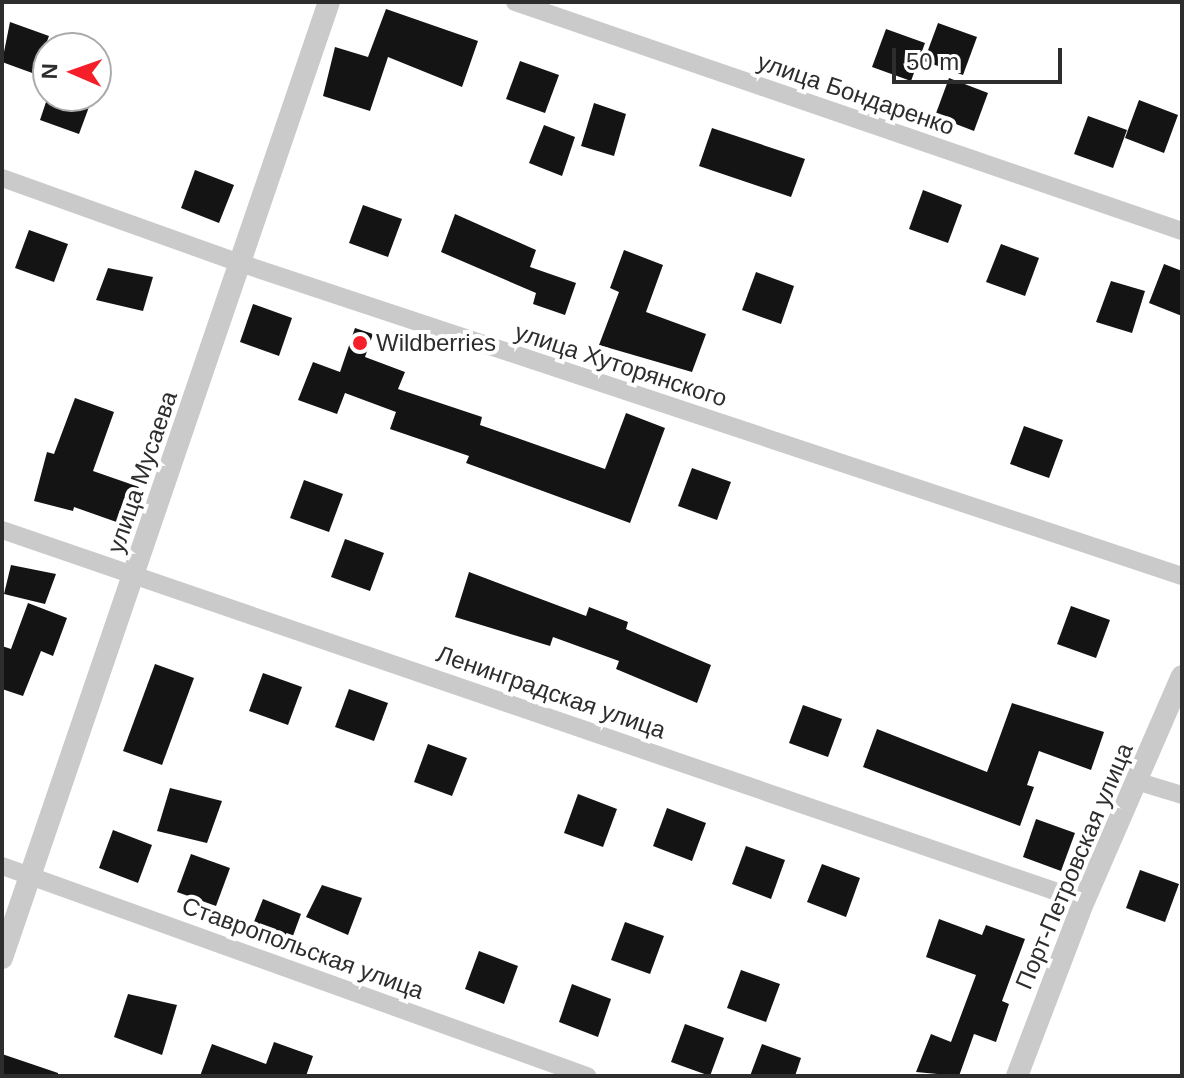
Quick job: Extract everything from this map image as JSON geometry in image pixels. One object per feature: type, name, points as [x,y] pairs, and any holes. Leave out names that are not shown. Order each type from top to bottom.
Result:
[{"type":"street","name":"улица Мусаева","points":[[2,958],[329,2]]},
{"type":"street","name":"улица Бондаренко","points":[[515,2],[1182,231]]},
{"type":"street","name":"улица Хуторянского","points":[[2,178],[240,263],[1182,576]]},
{"type":"street","name":"Ленинградская улица","points":[[2,530],[1084,901]]},
{"type":"street","name":"Порт-Петровская улица","points":[[1017,1076],[1084,901],[1182,676]]},
{"type":"street","points":[[1136,781],[1182,795]]},
{"type":"street","name":"Ставропольская улица","points":[[2,866],[587,1076]]},
{"type":"building","points":[[386,9],[478,41],[462,87],[388,57],[370,111],[323,96],[335,47],[368,57]]},
{"type":"building","points":[[10,22],[38,32],[32,32],[32,73],[2,62]]},
{"type":"building","points":[[938,23],[977,37],[963,75],[924,61]]},
{"type":"building","points":[[886,29],[925,43],[911,81],[872,67]]},
{"type":"building","points":[[520,61],[559,75],[545,113],[506,99]]},
{"type":"building","points":[[949,78],[988,93],[974,131],[935,116]]},
{"type":"building","points":[[1139,100],[1178,115],[1164,153],[1125,138]]},
{"type":"building","points":[[594,103],[626,114],[614,156],[581,146]]},
{"type":"building","points":[[43,112],[87,112],[79,134],[40,120]]},
{"type":"building","points":[[1088,116],[1127,130],[1113,168],[1074,154]]},
{"type":"building","points":[[544,125],[575,137],[562,176],[529,163]]},
{"type":"building","points":[[712,128],[805,159],[791,197],[699,166]]},
{"type":"building","points":[[195,170],[234,185],[219,223],[181,208]]},
{"type":"building","points":[[923,190],[962,205],[948,243],[909,229]]},
{"type":"building","points":[[363,205],[402,219],[388,257],[349,243]]},
{"type":"building","points":[[455,214],[536,250],[530,267],[576,283],[565,315],[533,304],[536,293],[441,252]]},
{"type":"building","points":[[29,230],[68,244],[54,282],[15,268]]},
{"type":"building","points":[[1001,244],[1039,258],[1025,296],[986,282]]},
{"type":"building","points":[[624,250],[663,265],[646,312],[706,334],[692,372],[599,345],[619,292],[610,288]]},
{"type":"building","points":[[1164,264],[1182,271],[1182,316],[1149,303]]},
{"type":"building","points":[[108,268],[153,277],[143,311],[96,300]]},
{"type":"building","points":[[756,272],[794,286],[781,324],[742,310]]},
{"type":"building","points":[[1111,281],[1145,291],[1132,333],[1096,322]]},
{"type":"building","points":[[253,304],[292,318],[279,356],[240,342]]},
{"type":"building","points":[[355,328],[373,334],[365,357],[405,372],[398,389],[482,417],[480,425],[605,469],[626,413],[665,428],[630,523],[466,463],[469,456],[390,429],[396,412],[345,393],[337,414],[298,400],[313,362],[340,372]]},
{"type":"building","points":[[75,398],[114,412],[93,471],[139,487],[125,525],[74,507],[73,511],[34,501],[47,452],[54,454]]},
{"type":"building","points":[[1024,426],[1063,440],[1049,478],[1010,464]]},
{"type":"building","points":[[692,468],[731,482],[717,520],[678,506]]},
{"type":"building","points":[[304,480],[343,494],[329,532],[290,518]]},
{"type":"building","points":[[345,539],[384,553],[370,591],[331,577]]},
{"type":"building","points":[[11,565],[56,574],[45,604],[4,594]]},
{"type":"building","points":[[469,572],[586,616],[589,607],[628,622],[626,629],[711,665],[697,703],[616,669],[619,661],[553,637],[550,646],[455,617]]},
{"type":"building","points":[[28,603],[67,618],[53,656],[41,651],[23,696],[2,689],[2,646],[11,649]]},
{"type":"building","points":[[1071,606],[1110,620],[1096,658],[1057,644]]},
{"type":"building","points":[[155,664],[194,678],[162,765],[123,751]]},
{"type":"building","points":[[263,673],[302,687],[288,725],[249,711]]},
{"type":"building","points":[[349,689],[388,703],[374,741],[335,727]]},
{"type":"building","points":[[1012,703],[1104,732],[1091,770],[1039,751],[1027,785],[1034,787],[1020,826],[863,767],[877,729],[987,772]]},
{"type":"building","points":[[803,705],[842,719],[828,757],[789,743]]},
{"type":"building","points":[[428,744],[467,758],[452,796],[414,782]]},
{"type":"building","points":[[170,788],[222,801],[207,843],[157,831]]},
{"type":"building","points":[[578,794],[617,809],[603,847],[564,833]]},
{"type":"building","points":[[667,808],[706,823],[692,861],[653,846]]},
{"type":"building","points":[[1036,819],[1075,833],[1061,871],[1023,857]]},
{"type":"building","points":[[113,830],[152,845],[138,883],[99,868]]},
{"type":"building","points":[[746,846],[785,860],[771,899],[732,884]]},
{"type":"building","points":[[191,854],[230,868],[216,906],[177,892]]},
{"type":"building","points":[[822,864],[860,878],[846,917],[807,902]]},
{"type":"building","points":[[1140,870],[1179,884],[1165,922],[1126,908]]},
{"type":"building","points":[[322,885],[362,898],[348,935],[306,917]]},
{"type":"building","points":[[263,899],[301,914],[287,952],[248,937]]},
{"type":"building","points":[[939,919],[982,935],[986,925],[1025,939],[1002,1001],[1009,1004],[996,1042],[974,1034],[959,1076],[916,1072],[931,1034],[951,1042],[976,975],[926,957]]},
{"type":"building","points":[[625,922],[664,936],[650,974],[611,960]]},
{"type":"building","points":[[479,951],[518,966],[504,1004],[465,989]]},
{"type":"building","points":[[741,970],[780,984],[766,1022],[727,1008]]},
{"type":"building","points":[[572,984],[611,999],[598,1037],[559,1022]]},
{"type":"building","points":[[128,994],[177,1005],[162,1055],[114,1037]]},
{"type":"building","points":[[685,1024],[724,1038],[710,1076],[671,1062]]},
{"type":"building","points":[[274,1042],[313,1056],[306,1076],[200,1076],[212,1044],[266,1064]]},
{"type":"building","points":[[762,1044],[801,1058],[795,1076],[750,1076]]},
{"type":"building","points":[[2,1054],[58,1073],[58,1076],[2,1076]]},
{"type":"place","name":"Wildberries","points":[[360,343]]}]
